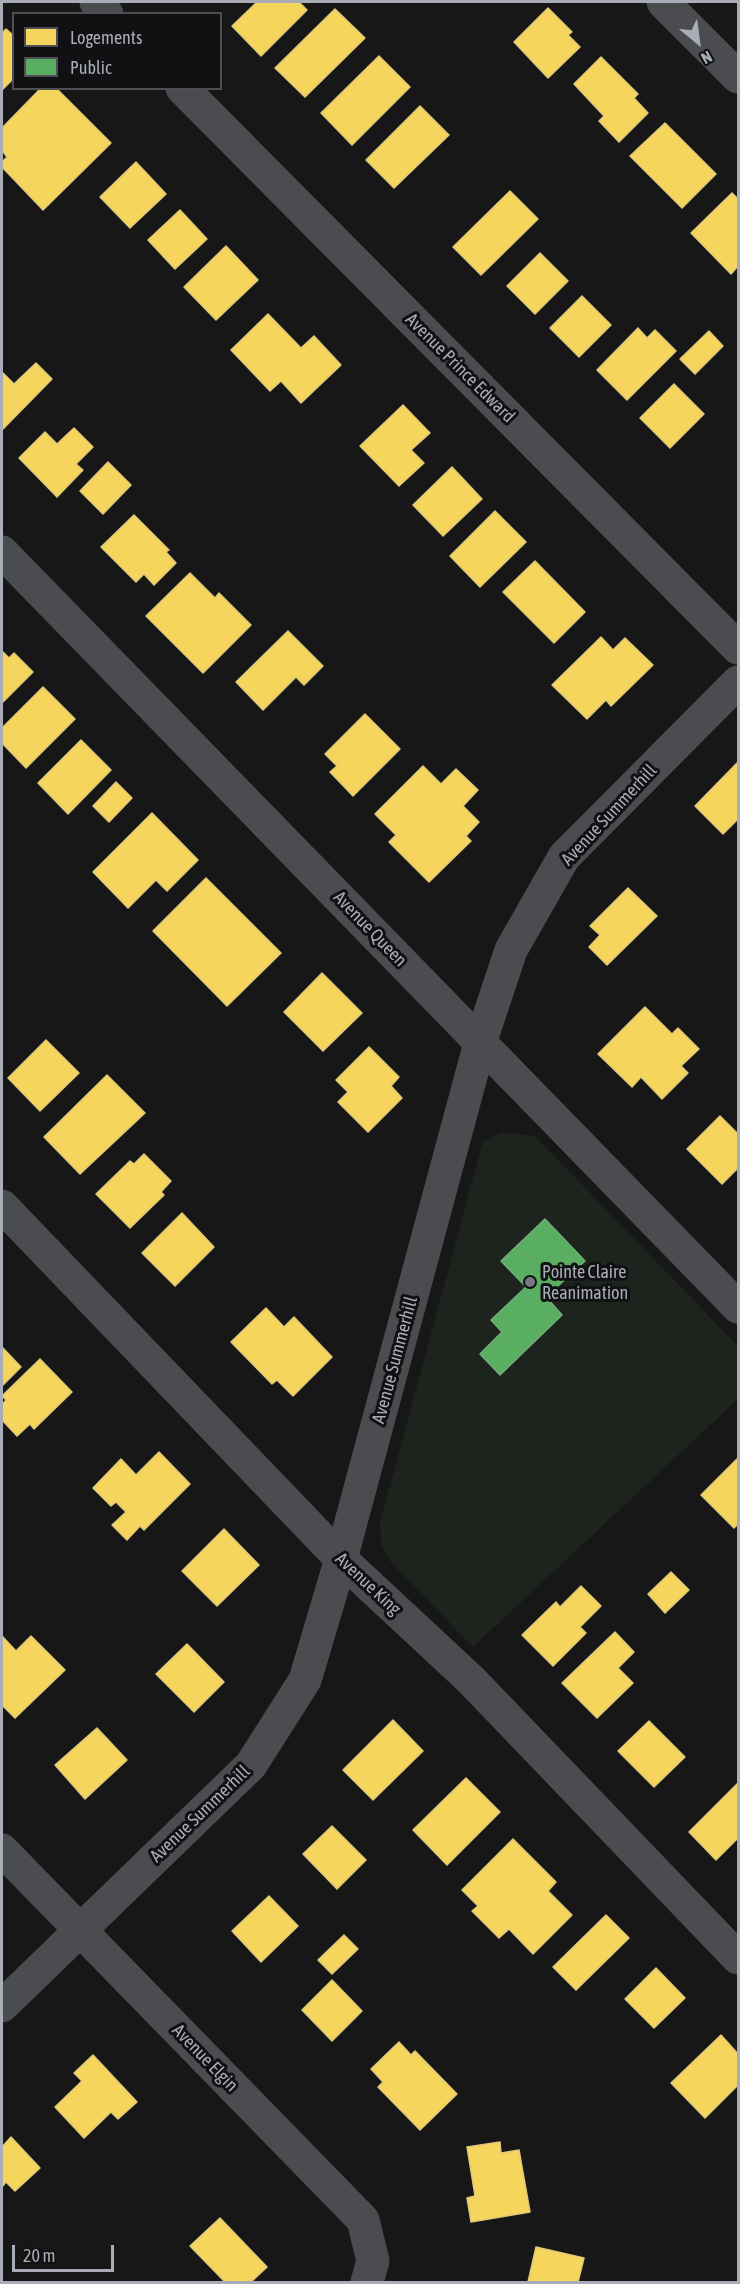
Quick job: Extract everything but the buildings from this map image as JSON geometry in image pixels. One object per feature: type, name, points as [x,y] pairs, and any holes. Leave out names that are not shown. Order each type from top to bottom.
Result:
[{"type":"street","points":[[663,2],[738,77]]},
{"type":"street","name":"Avenue Prince Edward","points":[[184,90],[738,648]]},
{"type":"street","name":"Avenue Queen","points":[[2,552],[738,1307]]},
{"type":"street","name":"Avenue Summerhill","points":[[2,2007],[251,1765],[305,1680],[341,1559],[480,1043],[511,950],[564,857],[738,682]]},
{"type":"street","name":"Avenue King","points":[[2,1206],[341,1559],[471,1680],[738,1958]]},
{"type":"street","name":"Avenue Elgin","points":[[2,1850],[363,2220],[373,2261],[367,2283]]},
{"type":"shaded area","points":[[501,1132],[535,1136],[738,1346],[738,1399],[473,1647],[390,1561],[381,1545],[380,1523],[483,1141]]},
{"type":"place","name":"Pointe Claire Reanimation","points":[[530,1282]]}]
